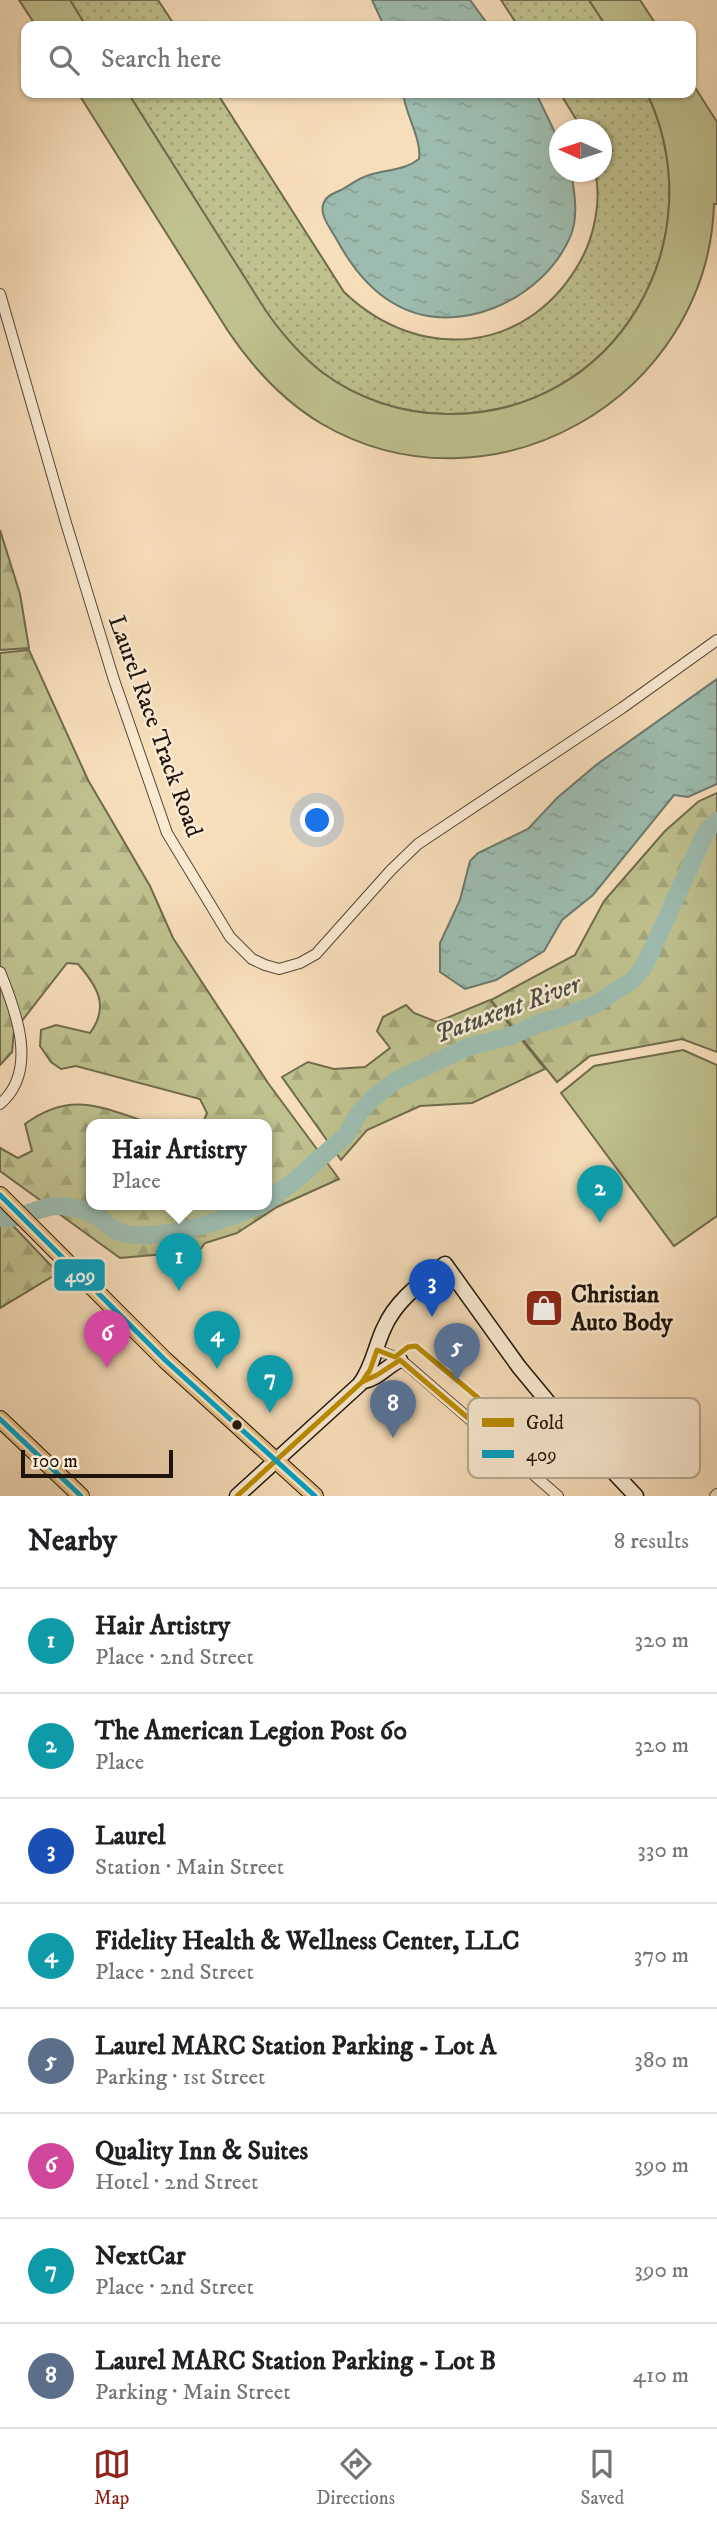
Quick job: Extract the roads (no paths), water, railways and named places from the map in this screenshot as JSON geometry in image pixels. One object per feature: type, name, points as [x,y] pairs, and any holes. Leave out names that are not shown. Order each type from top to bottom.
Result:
[{"type":"main road","points":[[1,1196],[165,1360],[315,1496]]},
{"type":"main road","points":[[0,1419],[82,1496]]},
{"type":"street","name":"Laurel Race Track Road","points":[[0,293],[65,523],[110,667],[167,833],[230,937],[239,949],[265,965],[279,969],[289,968],[316,954],[391,870],[418,844],[622,708],[717,640]]},
{"type":"street","points":[[0,972],[15,1015],[22,1048],[15,1087],[0,1104]]},
{"type":"street","points":[[237,1496],[361,1382],[370,1370],[384,1326],[396,1306],[445,1264],[519,1367],[545,1398]]},
{"type":"street","points":[[377,1350],[400,1360],[468,1419]]},
{"type":"street","points":[[361,1382],[375,1379],[388,1366],[400,1360]]},
{"type":"street","points":[[537,1478],[558,1496]]},
{"type":"street","points":[[619,1478],[636,1496]]},
{"type":"water","points":[[372,0],[470,0],[485,21],[382,21]]},
{"type":"water","points":[[404,98],[538,98],[549,120],[549,182],[572,182],[575,214],[571,235],[558,258],[541,278],[520,295],[496,307],[470,315],[443,317],[417,314],[393,303],[376,291],[348,258],[326,221],[323,211],[325,200],[365,176],[413,163],[419,159],[418,143]]},
{"type":"water","points":[[717,679],[717,784],[688,797],[674,795],[593,895],[562,920],[544,951],[496,980],[465,989],[440,972],[440,943],[460,900],[470,861],[478,853],[528,829],[557,798],[596,765]]},
{"type":"waterway","name":"Patuxent River","points":[[272,1198],[346,1135],[359,1113],[395,1081],[468,1047],[511,1036],[537,1024],[594,1005],[633,980],[646,963],[702,840],[717,821]]},
{"type":"waterway","name":"Patuxent River","points":[[0,1218],[62,1206],[89,1212],[120,1232],[153,1235],[191,1229],[248,1210]]},
{"type":"place","name":"The American Legion Post 60","points":[[600,1223]]},
{"type":"place","name":"Hair Artistry","points":[[179,1291]]},
{"type":"place","name":"Christian Auto Body","points":[[544,1308]]},
{"type":"place","name":"Laurel","points":[[432,1317]]},
{"type":"place","name":"Quality Inn & Suites","points":[[107,1368]]},
{"type":"place","name":"Fidelity Health & Wellness Center, LLC","points":[[217,1369]]},
{"type":"place","name":"Laurel MARC Station Parking - Lot A","points":[[457,1381]]},
{"type":"place","name":"NextCar","points":[[270,1413]]},
{"type":"place","name":"Laurel MARC Station Parking - Lot B","points":[[393,1438]]}]
